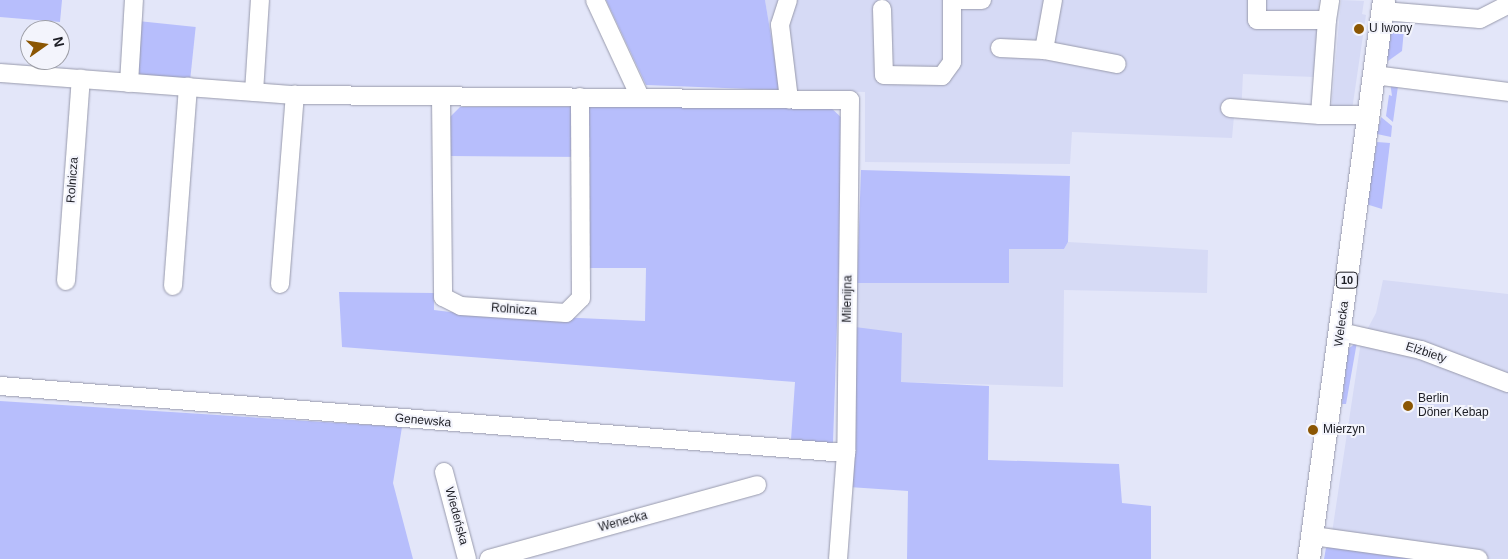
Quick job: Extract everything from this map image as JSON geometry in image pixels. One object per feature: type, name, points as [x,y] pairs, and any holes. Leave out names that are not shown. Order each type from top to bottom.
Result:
[{"type":"main road","name":"Welecka","points":[[1309,559],[1341,332],[1383,5]]},
{"type":"street","points":[[129,83],[134,0]]},
{"type":"street","points":[[254,92],[260,0]]},
{"type":"street","points":[[594,0],[639,95]]},
{"type":"street","points":[[0,73],[295,95],[580,97],[639,95],[789,99],[780,25],[788,0]]},
{"type":"street","points":[[882,9],[884,75],[942,76],[952,62],[952,0],[982,0]]},
{"type":"street","points":[[1044,50],[1053,0]]},
{"type":"street","points":[[1257,0],[1257,20],[1327,20]]},
{"type":"street","points":[[1328,115],[1327,20],[1330,0]]},
{"type":"street","points":[[1383,5],[1480,19],[1505,6]]},
{"type":"street","points":[[1000,48],[1044,50],[1117,64]]},
{"type":"street","points":[[1374,75],[1508,92]]},
{"type":"street","name":"Rolnicza","points":[[66,281],[81,79]]},
{"type":"street","points":[[173,286],[188,87]]},
{"type":"street","points":[[280,284],[295,95]]},
{"type":"street","name":"Rolnicza","points":[[441,96],[443,296],[461,306],[566,313],[581,298],[580,97]]},
{"type":"street","name":"Milenijna","points":[[789,99],[850,100],[846,452],[838,559]]},
{"type":"street","points":[[1230,108],[1328,115],[1369,115]]},
{"type":"street","name":"Elżbiety","points":[[1341,332],[1421,350],[1508,384]]},
{"type":"street","name":"Genewska","points":[[0,386],[846,452]]},
{"type":"street","name":"Wiedeńska","points":[[444,472],[467,559]]},
{"type":"street","name":"Wenecka","points":[[488,559],[757,485]]},
{"type":"street","points":[[1312,536],[1478,559]]},
{"type":"shaded area","points":[[0,0],[62,0],[60,20],[0,17]]},
{"type":"shaded area","points":[[606,0],[765,0],[780,90],[646,85]]},
{"type":"shaded area","points":[[765,0],[1319,0],[1314,77],[1243,74],[1241,116],[1234,116],[1232,138],[1072,132],[1070,164],[865,162],[865,92],[780,90]]},
{"type":"shaded area","points":[[1341,0],[1364,1],[1362,14],[1366,15],[1352,110],[1331,111]]},
{"type":"shaded area","points":[[138,21],[196,27],[190,81],[132,75]]},
{"type":"shaded area","points":[[1404,29],[1402,51],[1388,61],[1387,40],[1391,33]]},
{"type":"shaded area","points":[[1390,82],[1398,86],[1393,122],[1386,116],[1389,95],[1392,96]]},
{"type":"shaded area","points":[[829,106],[844,120],[833,443],[791,440],[795,382],[342,347],[339,292],[434,293],[434,310],[450,312],[645,321],[646,268],[589,268],[590,157],[450,156],[450,117],[460,107]]},
{"type":"shaded area","points":[[1381,117],[1392,126],[1391,137],[1377,134]]},
{"type":"shaded area","points":[[1377,142],[1390,143],[1382,209],[1366,204]]},
{"type":"shaded area","points":[[861,170],[1070,176],[1068,242],[1064,249],[1009,249],[1009,283],[857,283]]},
{"type":"shaded area","points":[[1068,242],[1208,250],[1207,293],[1064,290],[1063,387],[901,382],[855,327],[857,283],[1008,283],[1009,249],[1064,249]]},
{"type":"shaded area","points":[[1383,280],[1508,294],[1508,559],[1328,559],[1361,341],[1376,313]]},
{"type":"shaded area","points":[[855,327],[902,333],[901,382],[989,386],[988,460],[1119,464],[1122,503],[1151,506],[1151,559],[907,559],[908,491],[849,487]]},
{"type":"shaded area","points":[[1357,342],[1346,404],[1342,404],[1348,349]]},
{"type":"shaded area","points":[[0,401],[402,427],[393,483],[413,559],[0,559]]},
{"type":"shaded area","points":[[1332,545],[1446,559],[1324,559],[1326,548]]},
{"type":"place","name":"U Iwony","points":[[1359,29]]},
{"type":"place","name":"Berlin Döner Kebap","points":[[1408,406]]},
{"type":"place","name":"Mierzyn","points":[[1313,430]]}]
